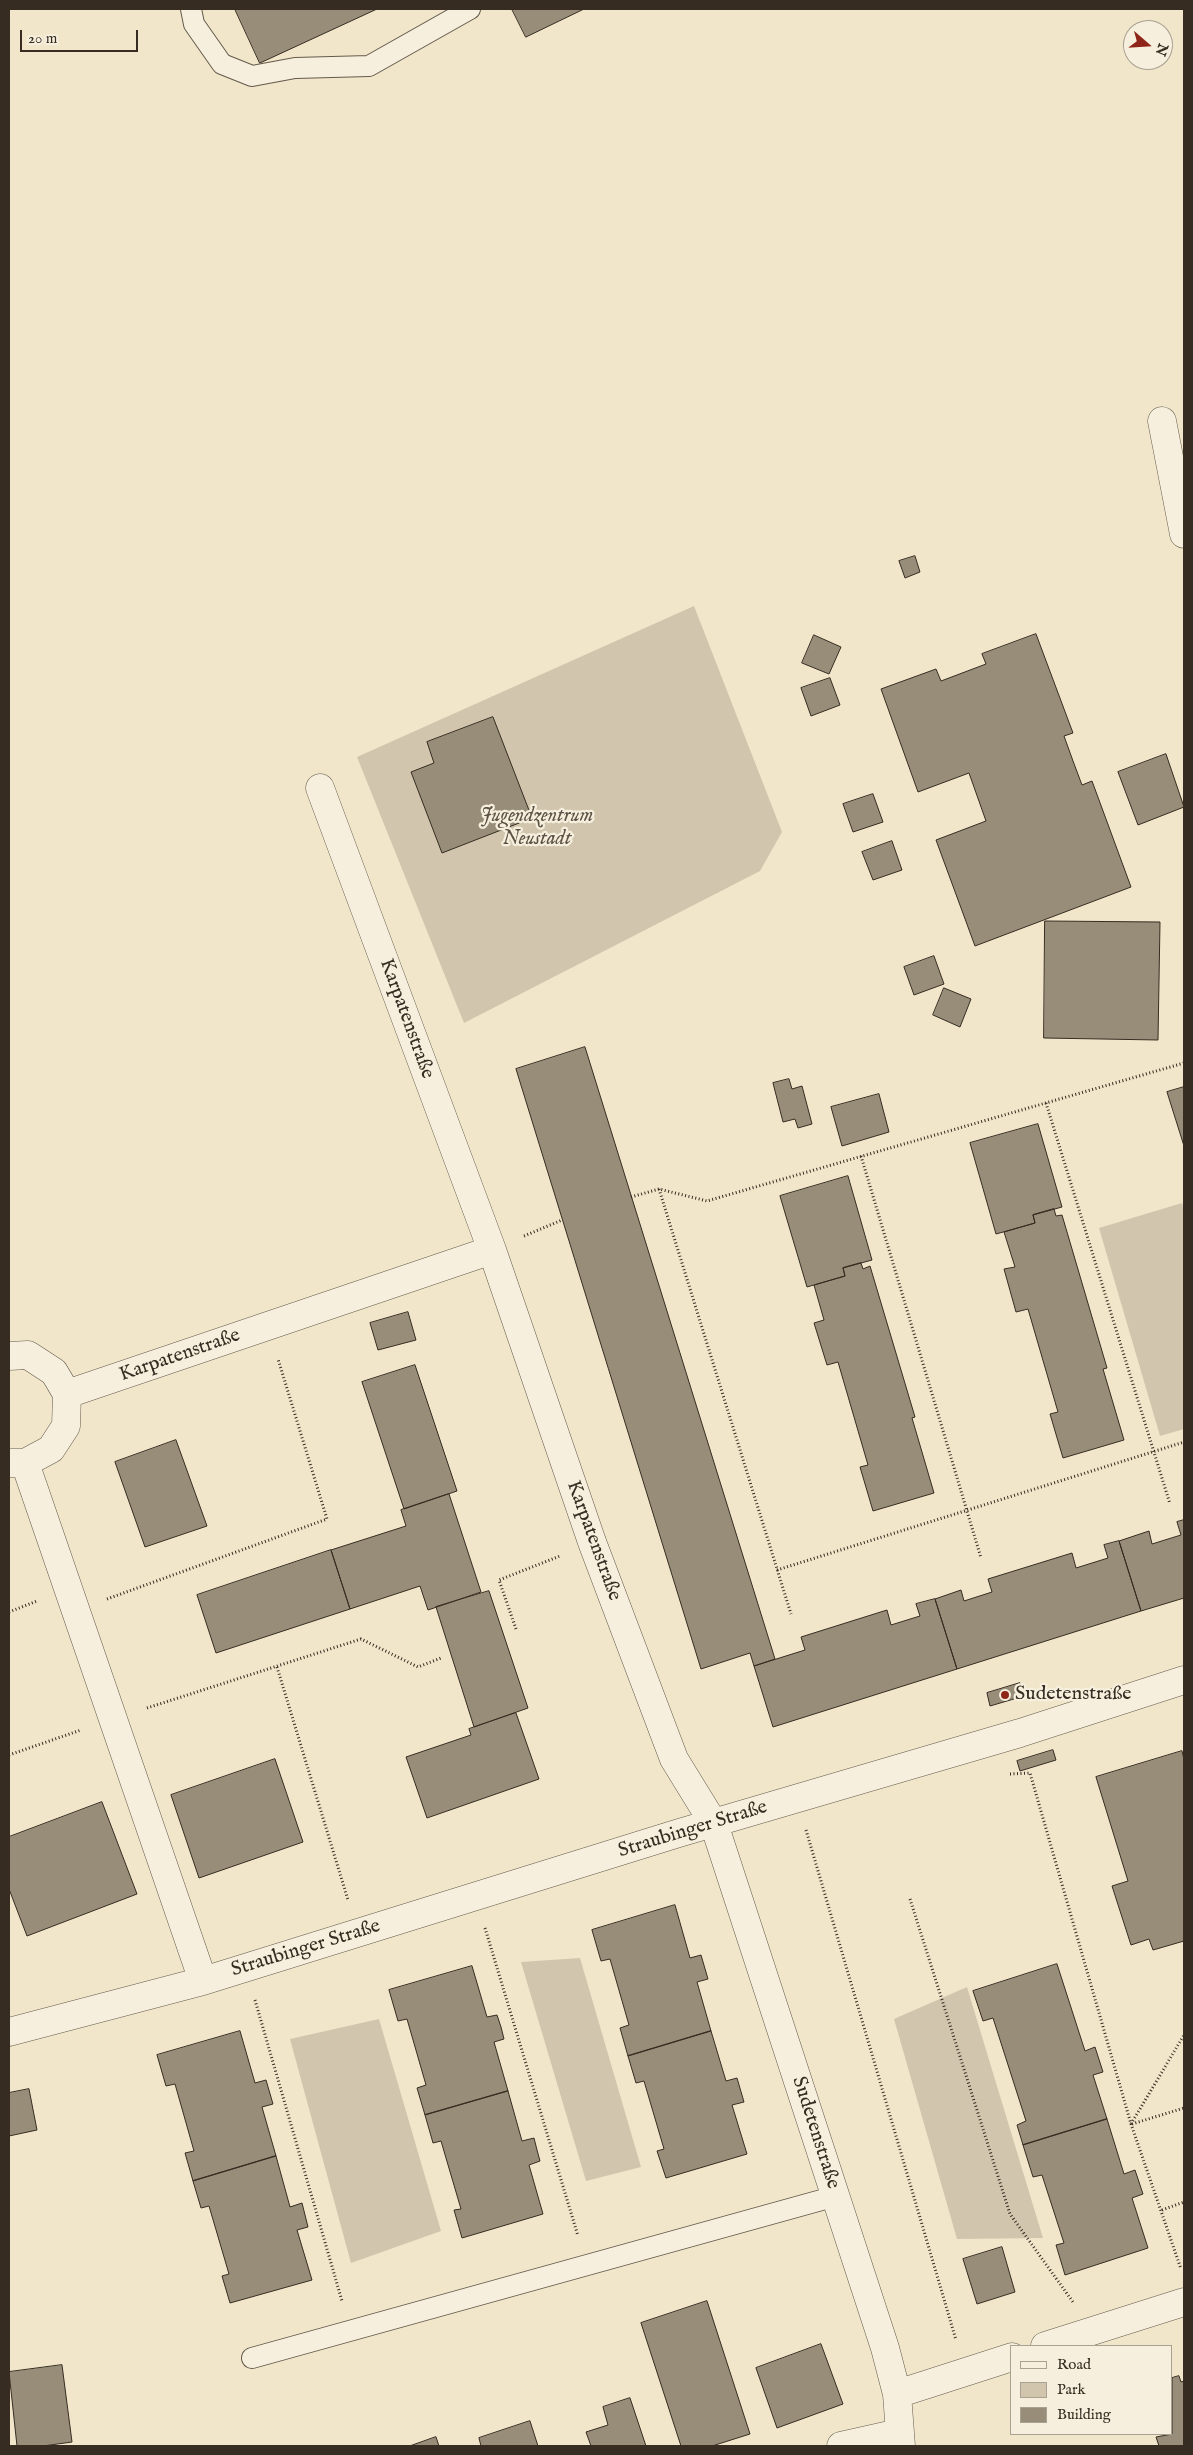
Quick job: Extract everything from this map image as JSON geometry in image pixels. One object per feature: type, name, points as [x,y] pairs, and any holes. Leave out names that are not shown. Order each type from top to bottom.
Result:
[{"type":"street","points":[[1162,420],[1184,534]]},
{"type":"street","name":"Karpatenstraße","points":[[320,788],[492,1250],[592,1542],[674,1759],[714,1824]]},
{"type":"street","name":"Karpatenstraße","points":[[67,1394],[492,1250]]},
{"type":"street","points":[[9,1356],[28,1356],[54,1372],[67,1394],[66,1426],[50,1449],[17,1463],[76,1610],[203,1981]]},
{"type":"street","name":"Straubinger Straße","points":[[9,2032],[203,1981],[714,1824],[1020,1733],[1184,1680]]},
{"type":"street","name":"Sudetenstraße","points":[[714,1824],[885,2348],[897,2394],[900,2440]]},
{"type":"street","points":[[1048,2345],[1184,2302]]},
{"type":"street","points":[[897,2394],[1010,2358]]},
{"type":"street","points":[[841,2446],[900,2440]]},
{"type":"lane","points":[[190,9],[194,24],[222,64],[252,76],[296,68],[370,66],[470,9]]},
{"type":"lane","points":[[252,2358],[836,2196]]},
{"type":"path","points":[[631,1197],[659,1189],[707,1201],[1184,1063]]},
{"type":"path","points":[[1046,1103],[1170,1504]]},
{"type":"path","points":[[861,1156],[981,1558]]},
{"type":"path","points":[[659,1189],[791,1614]]},
{"type":"path","points":[[492,1250],[562,1220]]},
{"type":"path","points":[[76,1610],[327,1519],[268,1326]]},
{"type":"path","points":[[777,1570],[1184,1442]]},
{"type":"path","points":[[516,1629],[499,1580],[592,1542]]},
{"type":"path","points":[[9,1755],[113,1719],[362,1640],[418,1667],[442,1658]]},
{"type":"path","points":[[277,1667],[358,1933]]},
{"type":"path","points":[[1020,1733],[1006,1774],[1030,1773],[1131,2124],[1181,2270]]},
{"type":"path","points":[[797,1799],[965,2372]]},
{"type":"path","points":[[475,1897],[587,2265]]},
{"type":"path","points":[[910,1899],[1010,2214],[1094,2331]]},
{"type":"path","points":[[246,1968],[350,2331]]},
{"type":"path","points":[[1131,2124],[1184,2035]]},
{"type":"path","points":[[1131,2124],[1184,2108]]},
{"type":"path","points":[[1162,2210],[1184,2202]]},
{"type":"green space","name":"Jugendzentrum Neustadt","points":[[694,606],[782,832],[760,871],[464,1023],[357,757]]},
{"type":"green space","points":[[1182,1203],[1184,1210],[1184,1429],[1160,1436],[1099,1228]]},
{"type":"green space","points":[[580,1958],[641,2167],[586,2181],[521,1962]]},
{"type":"green space","points":[[967,1987],[1043,2238],[957,2239],[894,2019]]},
{"type":"green space","points":[[379,2019],[441,2231],[351,2263],[290,2039]]},
{"type":"building","points":[[235,9],[377,9],[260,63]]},
{"type":"building","points":[[512,9],[584,9],[526,37]]},
{"type":"building","points":[[915,556],[920,572],[905,578],[899,561]]},
{"type":"building","points":[[1036,634],[1073,733],[1064,736],[1082,785],[1092,781],[1131,887],[975,946],[936,840],[986,821],[969,773],[918,792],[881,689],[936,669],[941,681],[986,664],[982,654]]},
{"type":"building","points":[[814,635],[841,647],[829,674],[802,663]]},
{"type":"building","points":[[830,678],[840,705],[811,716],[801,688]]},
{"type":"building","points":[[493,717],[532,818],[442,853],[411,772],[434,763],[427,742]]},
{"type":"building","points":[[1166,754],[1184,807],[1138,825],[1118,772]]},
{"type":"building","points":[[873,794],[883,822],[853,832],[843,804]]},
{"type":"building","points":[[892,841],[902,870],[873,880],[862,852]]},
{"type":"building","points":[[1045,921],[1160,922],[1158,1040],[1044,1038]]},
{"type":"building","points":[[934,956],[944,984],[914,995],[904,967]]},
{"type":"building","points":[[944,988],[971,999],[960,1027],[933,1015]]},
{"type":"building","points":[[585,1047],[775,1659],[754,1666],[750,1653],[701,1669],[516,1069]]},
{"type":"building","points":[[789,1079],[792,1089],[802,1086],[812,1124],[798,1128],[795,1119],[783,1122],[773,1083]]},
{"type":"building","points":[[1184,1087],[1184,1146],[1167,1092]]},
{"type":"building","points":[[879,1094],[889,1132],[842,1146],[831,1107]]},
{"type":"building","points":[[1038,1124],[1062,1207],[1033,1215],[1035,1223],[996,1234],[970,1143]]},
{"type":"building","points":[[848,1176],[872,1260],[843,1268],[845,1276],[807,1287],[780,1196]]},
{"type":"building","points":[[1054,1209],[1056,1216],[1062,1215],[1107,1368],[1103,1369],[1124,1440],[1063,1458],[1050,1414],[1058,1412],[1028,1309],[1016,1312],[1004,1269],[1015,1267],[1004,1232],[1035,1223],[1033,1215]]},
{"type":"building","points":[[861,1263],[863,1269],[870,1266],[915,1417],[912,1418],[934,1493],[873,1511],[860,1467],[868,1465],[838,1362],[827,1365],[814,1323],[824,1320],[814,1285],[845,1276],[843,1268]]},
{"type":"building","points":[[408,1312],[416,1340],[378,1350],[370,1323]]},
{"type":"building","points":[[415,1365],[457,1491],[404,1509],[362,1382]]},
{"type":"building","points":[[176,1440],[207,1526],[145,1547],[115,1462]]},
{"type":"building","points":[[449,1494],[481,1592],[428,1610],[420,1586],[350,1609],[331,1550],[406,1526],[401,1510]]},
{"type":"building","points":[[1184,1520],[1184,1598],[1141,1611],[1119,1541],[1149,1531],[1152,1544],[1181,1535],[1177,1522]]},
{"type":"building","points":[[1119,1541],[1141,1611],[957,1669],[935,1599],[961,1590],[964,1601],[992,1592],[988,1579],[1072,1553],[1076,1568],[1108,1558],[1104,1545]]},
{"type":"building","points":[[331,1550],[350,1609],[216,1653],[197,1595]]},
{"type":"building","points":[[489,1591],[528,1708],[474,1727],[436,1607]]},
{"type":"building","points":[[935,1599],[957,1669],[773,1727],[754,1666],[805,1650],[801,1637],[887,1610],[891,1625],[920,1616],[916,1604]]},
{"type":"building","name":"Sudetenstraße","points":[[1020,1683],[1024,1696],[990,1706],[987,1693]]},
{"type":"building","points":[[516,1713],[539,1779],[427,1818],[406,1757],[471,1735],[469,1729]]},
{"type":"building","name":"Sudetenstraße","points":[[1053,1750],[1056,1760],[1020,1771],[1017,1761]]},
{"type":"building","points":[[1182,1751],[1184,1759],[1184,1941],[1153,1950],[1149,1939],[1131,1945],[1112,1886],[1128,1881],[1096,1777]]},
{"type":"building","points":[[275,1759],[303,1842],[199,1878],[171,1795]]},
{"type":"building","points":[[102,1802],[137,1894],[27,1936],[9,1889],[9,1837]]},
{"type":"building","points":[[675,1905],[690,1958],[701,1955],[708,1979],[697,1982],[711,2031],[628,2056],[620,2028],[629,2025],[610,1959],[601,1961],[592,1930]]},
{"type":"building","points":[[1057,1964],[1085,2051],[1095,2047],[1103,2072],[1093,2075],[1107,2119],[1023,2145],[1017,2125],[1026,2121],[993,2018],[983,2021],[973,1991]]},
{"type":"building","points":[[472,1966],[487,2017],[497,2015],[501,2027],[504,2039],[494,2042],[508,2091],[425,2115],[417,2088],[426,2085],[407,2019],[398,2021],[389,1990]]},
{"type":"building","points":[[240,2031],[255,2083],[266,2080],[273,2104],[262,2107],[276,2156],[193,2181],[185,2153],[194,2151],[175,2084],[166,2086],[157,2055]]},
{"type":"building","points":[[711,2031],[726,2081],[737,2078],[744,2102],[732,2105],[747,2154],[666,2178],[657,2151],[664,2149],[644,2081],[636,2083],[628,2056]]},
{"type":"building","points":[[29,2089],[37,2130],[9,2136],[9,2093]]},
{"type":"building","points":[[508,2091],[522,2141],[534,2138],[540,2161],[529,2165],[543,2214],[462,2238],[454,2210],[461,2209],[441,2141],[433,2143],[425,2115]]},
{"type":"building","points":[[1107,2119],[1124,2174],[1135,2170],[1143,2194],[1132,2198],[1148,2248],[1065,2275],[1056,2245],[1064,2243],[1042,2175],[1033,2177],[1023,2145]]},
{"type":"building","points":[[276,2156],[290,2207],[302,2203],[308,2227],[297,2230],[312,2280],[230,2303],[222,2276],[229,2274],[209,2206],[201,2208],[193,2181]]},
{"type":"building","points":[[1002,2247],[1015,2292],[977,2304],[963,2259]]},
{"type":"building","points":[[707,2301],[750,2434],[712,2446],[681,2446],[641,2323]]},
{"type":"building","points":[[821,2344],[843,2404],[777,2428],[756,2368]]},
{"type":"building","points":[[62,2365],[72,2442],[43,2446],[17,2446],[9,2372]]},
{"type":"building","points":[[1179,2376],[1181,2382],[1184,2381],[1184,2446],[1159,2446],[1156,2437],[1173,2435],[1173,2378]]},
{"type":"building","points":[[630,2398],[646,2446],[591,2446],[586,2432],[608,2425],[603,2407]]},
{"type":"building","points":[[530,2421],[538,2446],[481,2446],[479,2438]]},
{"type":"building","points":[[436,2437],[439,2446],[410,2446]]},
{"type":"place","name":"Sudetenstraße","points":[[1005,1695]]}]
